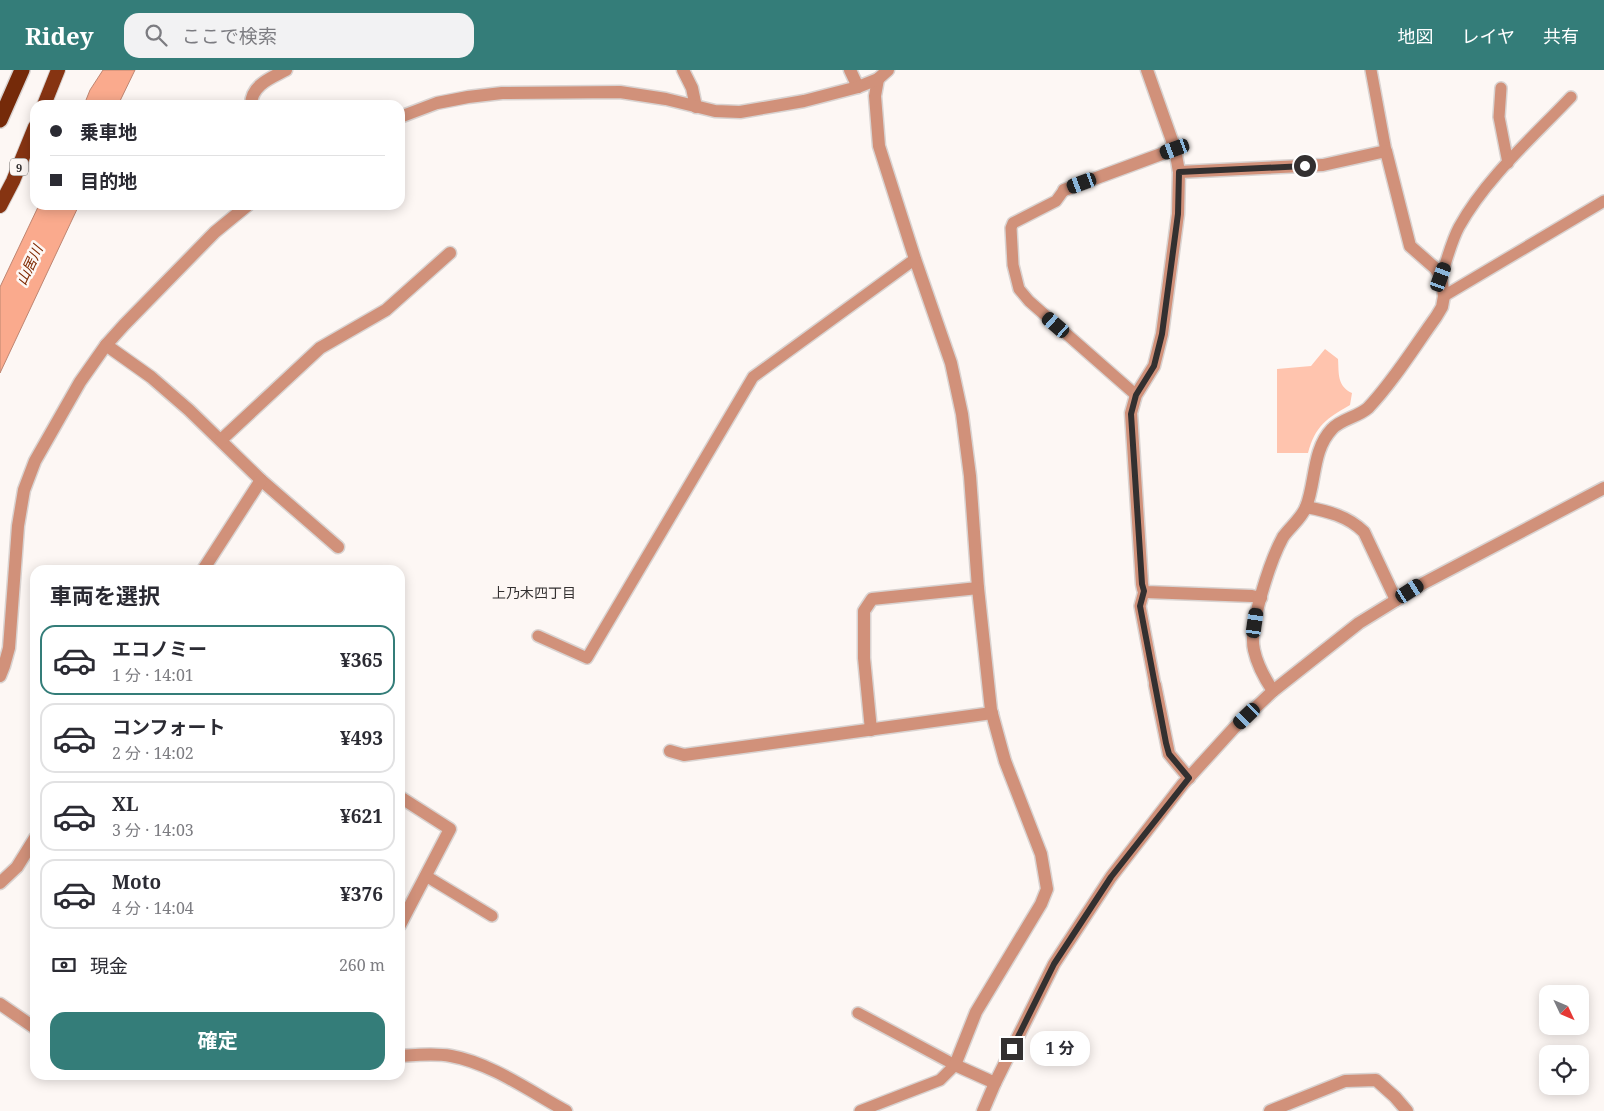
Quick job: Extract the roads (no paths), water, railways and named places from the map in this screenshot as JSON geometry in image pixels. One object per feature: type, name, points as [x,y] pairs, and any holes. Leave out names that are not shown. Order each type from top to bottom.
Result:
[{"type":"highway","points":[[0,120],[22,70]]},
{"type":"highway","points":[[46,100],[58,70]]},
{"type":"highway","name":"9","points":[[0,206],[30,139]]},
{"type":"street","points":[[251,100],[260,85],[286,70]]},
{"type":"street","points":[[683,70],[692,88],[696,107]]},
{"type":"street","points":[[850,70],[858,87]]},
{"type":"street","points":[[405,114],[437,103],[502,93],[620,92],[666,99],[715,111],[740,112],[804,101],[858,87],[878,79],[888,70]]},
{"type":"street","points":[[1147,70],[1175,149],[1179,172],[1178,214],[1162,334],[1154,366],[1136,395],[1131,414],[1142,584],[1144,591],[1154,593],[1252,596],[1261,598]]},
{"type":"street","points":[[878,79],[875,96],[879,146],[951,363],[962,414],[970,476],[978,588],[992,713],[1005,761],[1041,854],[1047,889],[1041,904],[976,1012],[955,1065],[995,1083]]},
{"type":"street","points":[[1064,190],[1175,149]]},
{"type":"street","points":[[1179,172],[1323,165],[1386,151],[1410,246],[1435,268],[1441,277],[1444,296],[1442,307],[1436,317],[1366,410],[1332,429],[1321,447],[1306,507],[1278,547],[1256,613],[1253,633],[1253,649],[1264,677],[1272,691]]},
{"type":"street","points":[[0,676],[9,648],[18,526],[24,490],[35,460],[80,382],[106,345],[215,232],[242,210]]},
{"type":"street","points":[[221,440],[320,348],[386,310],[450,253]]},
{"type":"street","points":[[106,345],[151,377],[221,440],[261,480],[338,547]]},
{"type":"street","points":[[206,565],[261,480]]},
{"type":"street","points":[[982,1111],[1054,964],[1111,877],[1189,778],[1234,728],[1272,691],[1359,623],[1424,583],[1604,488]]},
{"type":"street","points":[[1306,507],[1322,510],[1344,518],[1356,524],[1364,532],[1396,600]]},
{"type":"street","points":[[871,730],[864,658],[864,611],[872,599],[978,588]]},
{"type":"street","points":[[1155,685],[1169,754],[1189,778]]},
{"type":"street","points":[[670,751],[684,755],[992,713]]},
{"type":"street","points":[[405,800],[450,829],[405,916]]},
{"type":"street","points":[[0,882],[17,867],[30,846]]},
{"type":"street","points":[[0,1004],[30,1025]]},
{"type":"street","points":[[405,1056],[450,1056],[473,1062],[492,1070],[566,1111]]},
{"type":"street","points":[[1270,1111],[1346,1081],[1376,1080],[1395,1097],[1406,1111]]},
{"type":"lane","points":[[1371,70],[1386,151]]},
{"type":"lane","points":[[1500,88],[1498,117],[1508,163]]},
{"type":"lane","points":[[1441,277],[1458,229],[1472,206],[1508,163],[1571,97]]},
{"type":"lane","points":[[1064,190],[1056,200],[1013,223],[1011,228],[1014,265],[1019,289],[1029,301],[1136,395]]},
{"type":"lane","points":[[1444,296],[1604,201]]},
{"type":"lane","points":[[538,636],[587,658],[753,377],[915,259]]},
{"type":"lane","points":[[1144,591],[1140,606],[1155,685]]},
{"type":"lane","points":[[426,876],[492,916]]},
{"type":"lane","points":[[858,1013],[955,1065],[940,1080],[860,1111]]},
{"type":"water","points":[[103,70],[135,70],[120,100],[86,100]]},
{"type":"water","name":"山居川","points":[[37,210],[77,210],[0,373],[0,287]]},
{"type":"district","name":"上乃木四丁目","points":[[534,592]]}]
